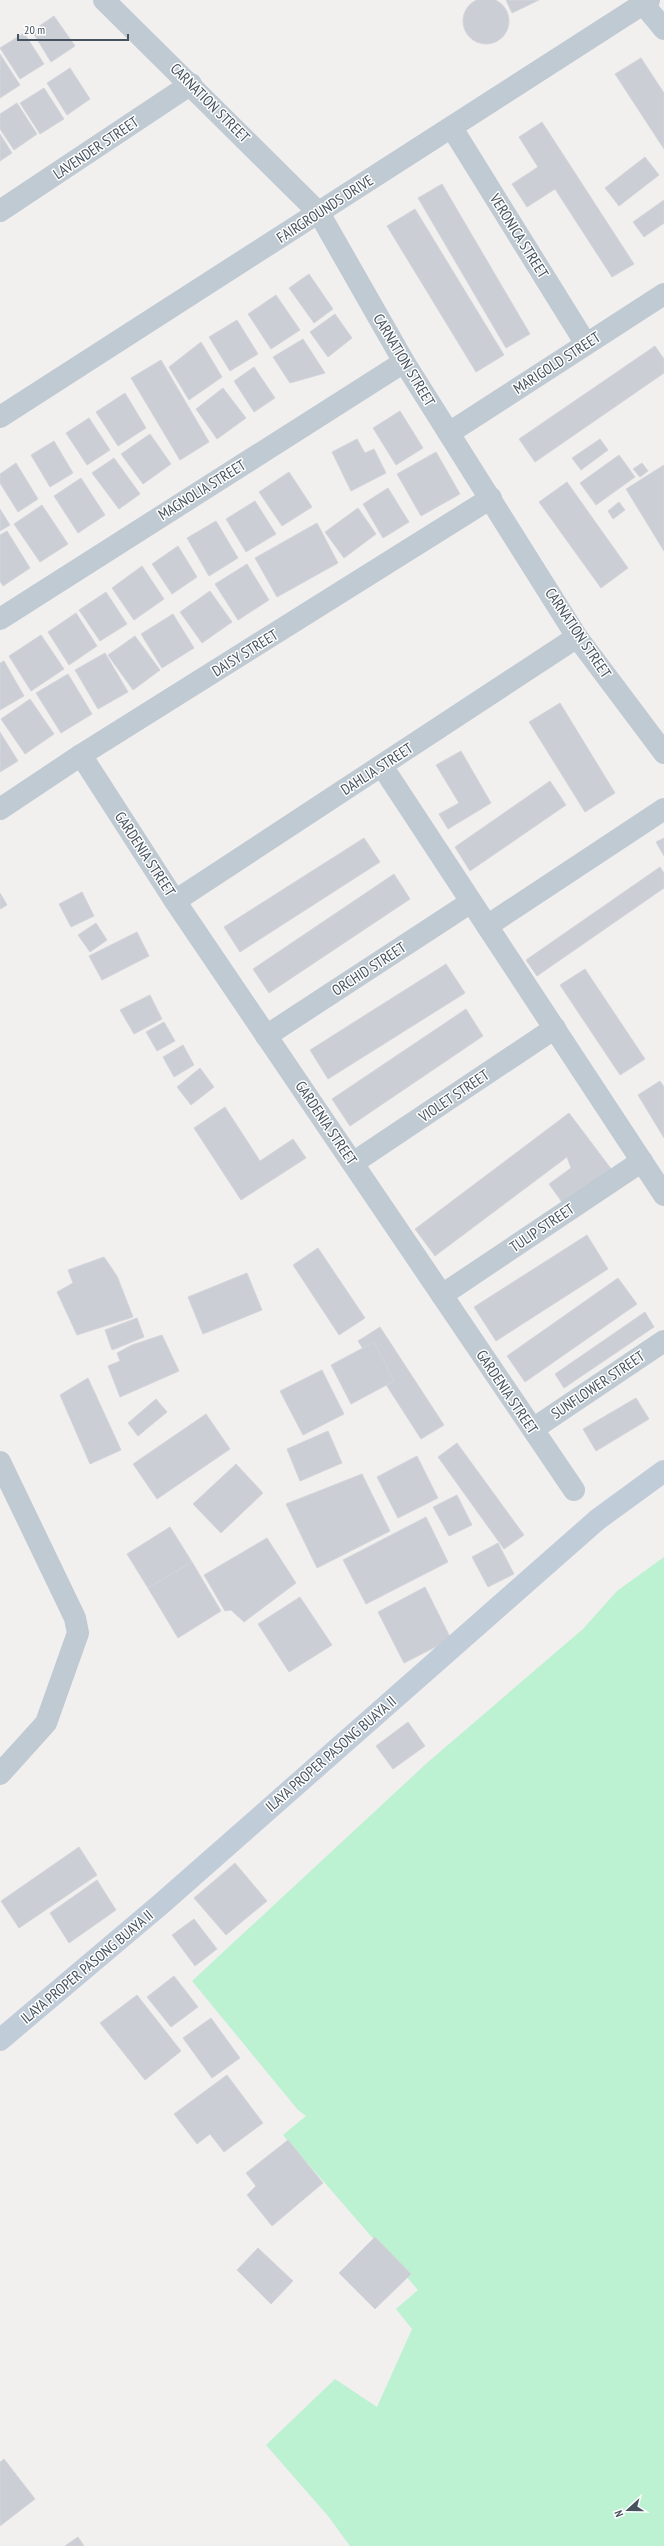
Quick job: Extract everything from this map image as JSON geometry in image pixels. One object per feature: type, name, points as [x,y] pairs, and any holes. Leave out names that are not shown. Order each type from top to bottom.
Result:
[{"type":"street","name":"CARNATION STREET","points":[[104,0],[191,84],[319,213],[404,362],[577,637],[664,754]]},
{"type":"street","points":[[647,2],[664,29]]},
{"type":"street","name":"FAIRGROUNDS DRIVE","points":[[0,417],[647,2]]},
{"type":"street","name":"LAVENDER STREET","points":[[0,211],[191,84]]},
{"type":"street","name":"VERONICA STREET","points":[[452,128],[586,344]]},
{"type":"street","name":"MARIGOLD STREET","points":[[449,433],[664,294]]},
{"type":"street","name":"MAGNOLIA STREET","points":[[0,619],[404,362]]},
{"type":"street","name":"DAISY STREET","points":[[0,809],[80,755],[490,498]]},
{"type":"street","name":"DAHLIA STREET","points":[[176,901],[577,637]]},
{"type":"street","name":"GARDENIA STREET","points":[[80,755],[266,1036],[574,1490]]},
{"type":"street","points":[[382,766],[664,1195]]},
{"type":"street","points":[[487,926],[664,809]]},
{"type":"street","name":"ORCHID STREET","points":[[266,1036],[471,902]]},
{"type":"street","name":"VIOLET STREET","points":[[353,1163],[555,1028]]},
{"type":"street","name":"TULIP STREET","points":[[442,1295],[642,1161]]},
{"type":"street","name":"SUNFLOWER STREET","points":[[533,1429],[664,1341]]},
{"type":"street","points":[[0,1462],[75,1618],[78,1633],[46,1723],[0,1774]]},
{"type":"street","name":"ILAYA PROPER PASONG BUAYA II","points":[[0,2040],[161,1904],[597,1520],[664,1471]]},
{"type":"green space","points":[[664,1557],[664,2546],[350,2546],[328,2516],[266,2445],[335,2379],[377,2407],[412,2329],[396,2309],[418,2290],[283,2135],[306,2116],[298,2110],[192,1981],[428,1762],[583,1629],[617,1591]]},
{"type":"building","points":[[491,-2],[503,4],[508,12],[508,30],[503,38],[495,43],[481,44],[469,38],[464,30],[463,16],[469,4],[477,-1]]},
{"type":"building","points":[[506,0],[539,0],[512,13]]},
{"type":"building","points":[[54,16],[75,46],[51,62],[32,31]]},
{"type":"building","points":[[24,33],[44,64],[20,79],[0,48]]},
{"type":"building","points":[[0,54],[20,85],[0,98]]},
{"type":"building","points":[[641,58],[664,93],[664,149],[615,74]]},
{"type":"building","points":[[70,68],[90,99],[67,115],[47,83]]},
{"type":"building","points":[[44,88],[64,119],[40,134],[20,103]]},
{"type":"building","points":[[17,103],[37,134],[14,150],[0,129],[0,114]]},
{"type":"building","points":[[542,122],[634,264],[612,277],[555,189],[527,207],[512,184],[538,167],[519,137]]},
{"type":"building","points":[[0,134],[12,153],[0,161]]},
{"type":"building","points":[[645,157],[659,175],[619,206],[605,188]]},
{"type":"building","points":[[442,184],[530,334],[506,348],[418,198]]},
{"type":"building","points":[[664,200],[664,223],[644,237],[633,222]]},
{"type":"building","points":[[415,209],[504,355],[476,372],[387,226]]},
{"type":"building","points":[[309,274],[333,309],[314,323],[289,288]]},
{"type":"building","points":[[276,295],[300,330],[271,349],[248,314]]},
{"type":"building","points":[[335,314],[352,338],[328,357],[310,332]]},
{"type":"building","points":[[237,320],[258,354],[230,371],[209,337]]},
{"type":"building","points":[[303,339],[325,373],[290,383],[273,357]]},
{"type":"building","points":[[201,342],[222,377],[189,400],[169,367]]},
{"type":"building","points":[[655,346],[664,359],[664,373],[535,462],[519,439]]},
{"type":"building","points":[[161,360],[209,442],[180,460],[131,378]]},
{"type":"building","points":[[254,367],[275,398],[254,412],[234,381]]},
{"type":"building","points":[[223,388],[246,418],[217,439],[196,409]]},
{"type":"building","points":[[125,393],[146,428],[118,446],[96,412]]},
{"type":"building","points":[[400,411],[423,448],[396,465],[373,428]]},
{"type":"building","points":[[89,418],[110,450],[87,465],[66,433]]},
{"type":"building","points":[[150,434],[171,464],[143,484],[121,454]]},
{"type":"building","points":[[357,439],[365,453],[374,449],[386,473],[351,491],[332,452]]},
{"type":"building","points":[[600,439],[608,450],[581,470],[572,458]]},
{"type":"building","points":[[54,441],[73,473],[50,487],[31,455]]},
{"type":"building","points":[[436,452],[460,494],[421,516],[397,474]]},
{"type":"building","points":[[619,455],[635,477],[596,505],[580,483]]},
{"type":"building","points":[[114,458],[140,494],[119,509],[92,473]]},
{"type":"building","points":[[16,463],[38,499],[18,512],[0,483],[0,474]]},
{"type":"building","points":[[642,463],[648,471],[640,477],[633,469]]},
{"type":"building","points":[[664,465],[664,551],[626,489]]},
{"type":"building","points":[[289,472],[312,507],[282,526],[259,492]]},
{"type":"building","points":[[81,478],[105,515],[78,533],[54,496]]},
{"type":"building","points":[[567,482],[628,568],[601,588],[539,502]]},
{"type":"building","points":[[388,488],[409,522],[383,538],[363,504]]},
{"type":"building","points":[[255,501],[276,534],[246,552],[226,519]]},
{"type":"building","points":[[619,502],[625,510],[613,519],[608,511]]},
{"type":"building","points":[[42,505],[68,544],[40,562],[14,524]]},
{"type":"building","points":[[358,508],[376,534],[344,558],[325,532]]},
{"type":"building","points":[[0,509],[10,525],[0,531]]},
{"type":"building","points":[[216,521],[238,558],[209,576],[187,538]]},
{"type":"building","points":[[317,523],[338,563],[277,597],[255,558]]},
{"type":"building","points":[[7,531],[30,568],[3,586],[0,581],[0,535]]},
{"type":"building","points":[[178,546],[197,577],[172,594],[152,564]]},
{"type":"building","points":[[247,564],[269,600],[238,620],[215,584]]},
{"type":"building","points":[[142,566],[164,599],[134,620],[112,588]]},
{"type":"building","points":[[210,591],[232,622],[202,643],[180,612]]},
{"type":"building","points":[[106,592],[127,624],[100,641],[79,610]]},
{"type":"building","points":[[76,613],[97,646],[69,665],[48,632]]},
{"type":"building","points":[[173,614],[194,648],[162,668],[141,634]]},
{"type":"building","points":[[41,635],[64,669],[31,691],[9,656]]},
{"type":"building","points":[[135,636],[160,670],[133,690],[108,655]]},
{"type":"building","points":[[105,653],[128,692],[98,709],[75,670]]},
{"type":"building","points":[[4,661],[24,696],[0,710],[0,663]]},
{"type":"building","points":[[68,674],[92,714],[61,733],[36,693]]},
{"type":"building","points":[[30,699],[54,734],[25,754],[1,719]]},
{"type":"building","points":[[560,703],[615,793],[585,812],[529,722]]},
{"type":"building","points":[[0,732],[18,761],[0,772]]},
{"type":"building","points":[[461,751],[491,803],[448,829],[439,814],[459,803],[436,765]]},
{"type":"building","points":[[550,781],[566,805],[470,871],[455,847]]},
{"type":"building","points":[[364,838],[380,862],[240,952],[224,927]]},
{"type":"building","points":[[664,838],[664,856],[656,842]]},
{"type":"building","points":[[660,867],[664,873],[664,888],[537,976],[526,960]]},
{"type":"building","points":[[394,874],[410,899],[269,993],[253,969]]},
{"type":"building","points":[[82,892],[94,916],[71,927],[59,904]]},
{"type":"building","points":[[0,893],[7,905],[0,909]]},
{"type":"building","points":[[96,923],[107,940],[90,952],[78,935]]},
{"type":"building","points":[[137,932],[149,956],[102,980],[89,956]]},
{"type":"building","points":[[446,964],[465,993],[328,1079],[310,1050]]},
{"type":"building","points":[[585,969],[645,1059],[620,1075],[560,985]]},
{"type":"building","points":[[150,995],[162,1019],[134,1034],[120,1010]]},
{"type":"building","points":[[466,1009],[483,1036],[350,1126],[332,1099]]},
{"type":"building","points":[[164,1022],[175,1041],[157,1051],[146,1032]]},
{"type":"building","points":[[183,1045],[194,1065],[174,1077],[163,1057]]},
{"type":"building","points":[[200,1068],[214,1087],[191,1105],[177,1087]]},
{"type":"building","points":[[660,1081],[664,1087],[664,1138],[638,1095]]},
{"type":"building","points":[[225,1107],[260,1161],[293,1139],[306,1158],[241,1200],[194,1128]]},
{"type":"building","points":[[569,1113],[612,1170],[564,1205],[549,1184],[571,1168],[567,1157],[435,1256],[415,1229]]},
{"type":"building","points":[[587,1235],[608,1269],[496,1341],[474,1307]]},
{"type":"building","points":[[318,1248],[365,1318],[339,1335],[293,1265]]},
{"type":"building","points":[[104,1257],[117,1276],[133,1317],[77,1335],[57,1292],[73,1283],[68,1270]]},
{"type":"building","points":[[247,1273],[262,1310],[203,1334],[188,1297]]},
{"type":"building","points":[[618,1278],[637,1304],[525,1382],[507,1356]]},
{"type":"building","points":[[645,1312],[654,1327],[564,1388],[555,1374]]},
{"type":"building","points":[[137,1318],[144,1337],[112,1350],[105,1330]]},
{"type":"building","points":[[380,1327],[444,1425],[421,1439],[358,1341]]},
{"type":"building","points":[[162,1335],[179,1371],[120,1397],[108,1366],[120,1361],[117,1353],[132,1345]]},
{"type":"building","points":[[374,1342],[394,1381],[351,1404],[331,1365]]},
{"type":"building","points":[[322,1370],[344,1414],[303,1435],[280,1391]]},
{"type":"building","points":[[88,1378],[121,1450],[90,1464],[60,1395]]},
{"type":"building","points":[[636,1398],[649,1419],[596,1451],[583,1429]]},
{"type":"building","points":[[156,1399],[167,1412],[138,1436],[128,1423]]},
{"type":"building","points":[[206,1414],[230,1449],[157,1499],[133,1464]]},
{"type":"building","points":[[328,1431],[342,1463],[300,1481],[287,1449]]},
{"type":"building","points":[[457,1443],[524,1535],[504,1549],[438,1457]]},
{"type":"building","points":[[417,1456],[438,1498],[398,1518],[377,1477]]},
{"type":"building","points":[[236,1464],[263,1493],[221,1533],[193,1504]]},
{"type":"building","points":[[362,1474],[390,1531],[317,1568],[286,1504]]},
{"type":"building","points":[[457,1495],[472,1525],[449,1536],[433,1507]]},
{"type":"building","points":[[426,1517],[448,1562],[366,1604],[343,1560]]},
{"type":"building","points":[[170,1527],[192,1562],[148,1588],[127,1554]]},
{"type":"building","points":[[267,1538],[296,1583],[244,1622],[231,1610],[225,1611],[204,1575]]},
{"type":"building","points":[[498,1543],[514,1574],[488,1587],[472,1557]]},
{"type":"building","points":[[192,1562],[221,1611],[178,1638],[148,1588]]},
{"type":"building","points":[[425,1587],[451,1639],[404,1663],[378,1612]]},
{"type":"building","points":[[300,1597],[332,1645],[289,1672],[258,1624]]},
{"type":"building","points":[[408,1722],[425,1746],[393,1769],[376,1746]]},
{"type":"building","points":[[79,1847],[97,1875],[19,1928],[1,1901]]},
{"type":"building","points":[[235,1863],[267,1901],[226,1935],[194,1898]]},
{"type":"building","points":[[97,1880],[116,1910],[69,1943],[50,1913]]},
{"type":"building","points":[[194,1919],[217,1949],[195,1966],[172,1935]]},
{"type":"building","points":[[174,1976],[198,2007],[171,2027],[147,1997]]},
{"type":"building","points":[[137,1995],[181,2051],[145,2080],[100,2023]]},
{"type":"building","points":[[211,2018],[240,2058],[212,2078],[183,2038]]},
{"type":"building","points":[[227,2075],[263,2123],[224,2152],[210,2134],[197,2144],[174,2114]]},
{"type":"building","points":[[288,2140],[323,2183],[272,2226],[247,2195],[256,2186],[246,2173]]},
{"type":"building","points":[[375,2237],[411,2274],[375,2309],[339,2273]]},
{"type":"building","points":[[258,2248],[293,2281],[271,2304],[237,2270]]},
{"type":"building","points":[[4,2459],[35,2499],[0,2526],[0,2462]]},
{"type":"building","points":[[78,2537],[84,2546],[65,2546]]}]
